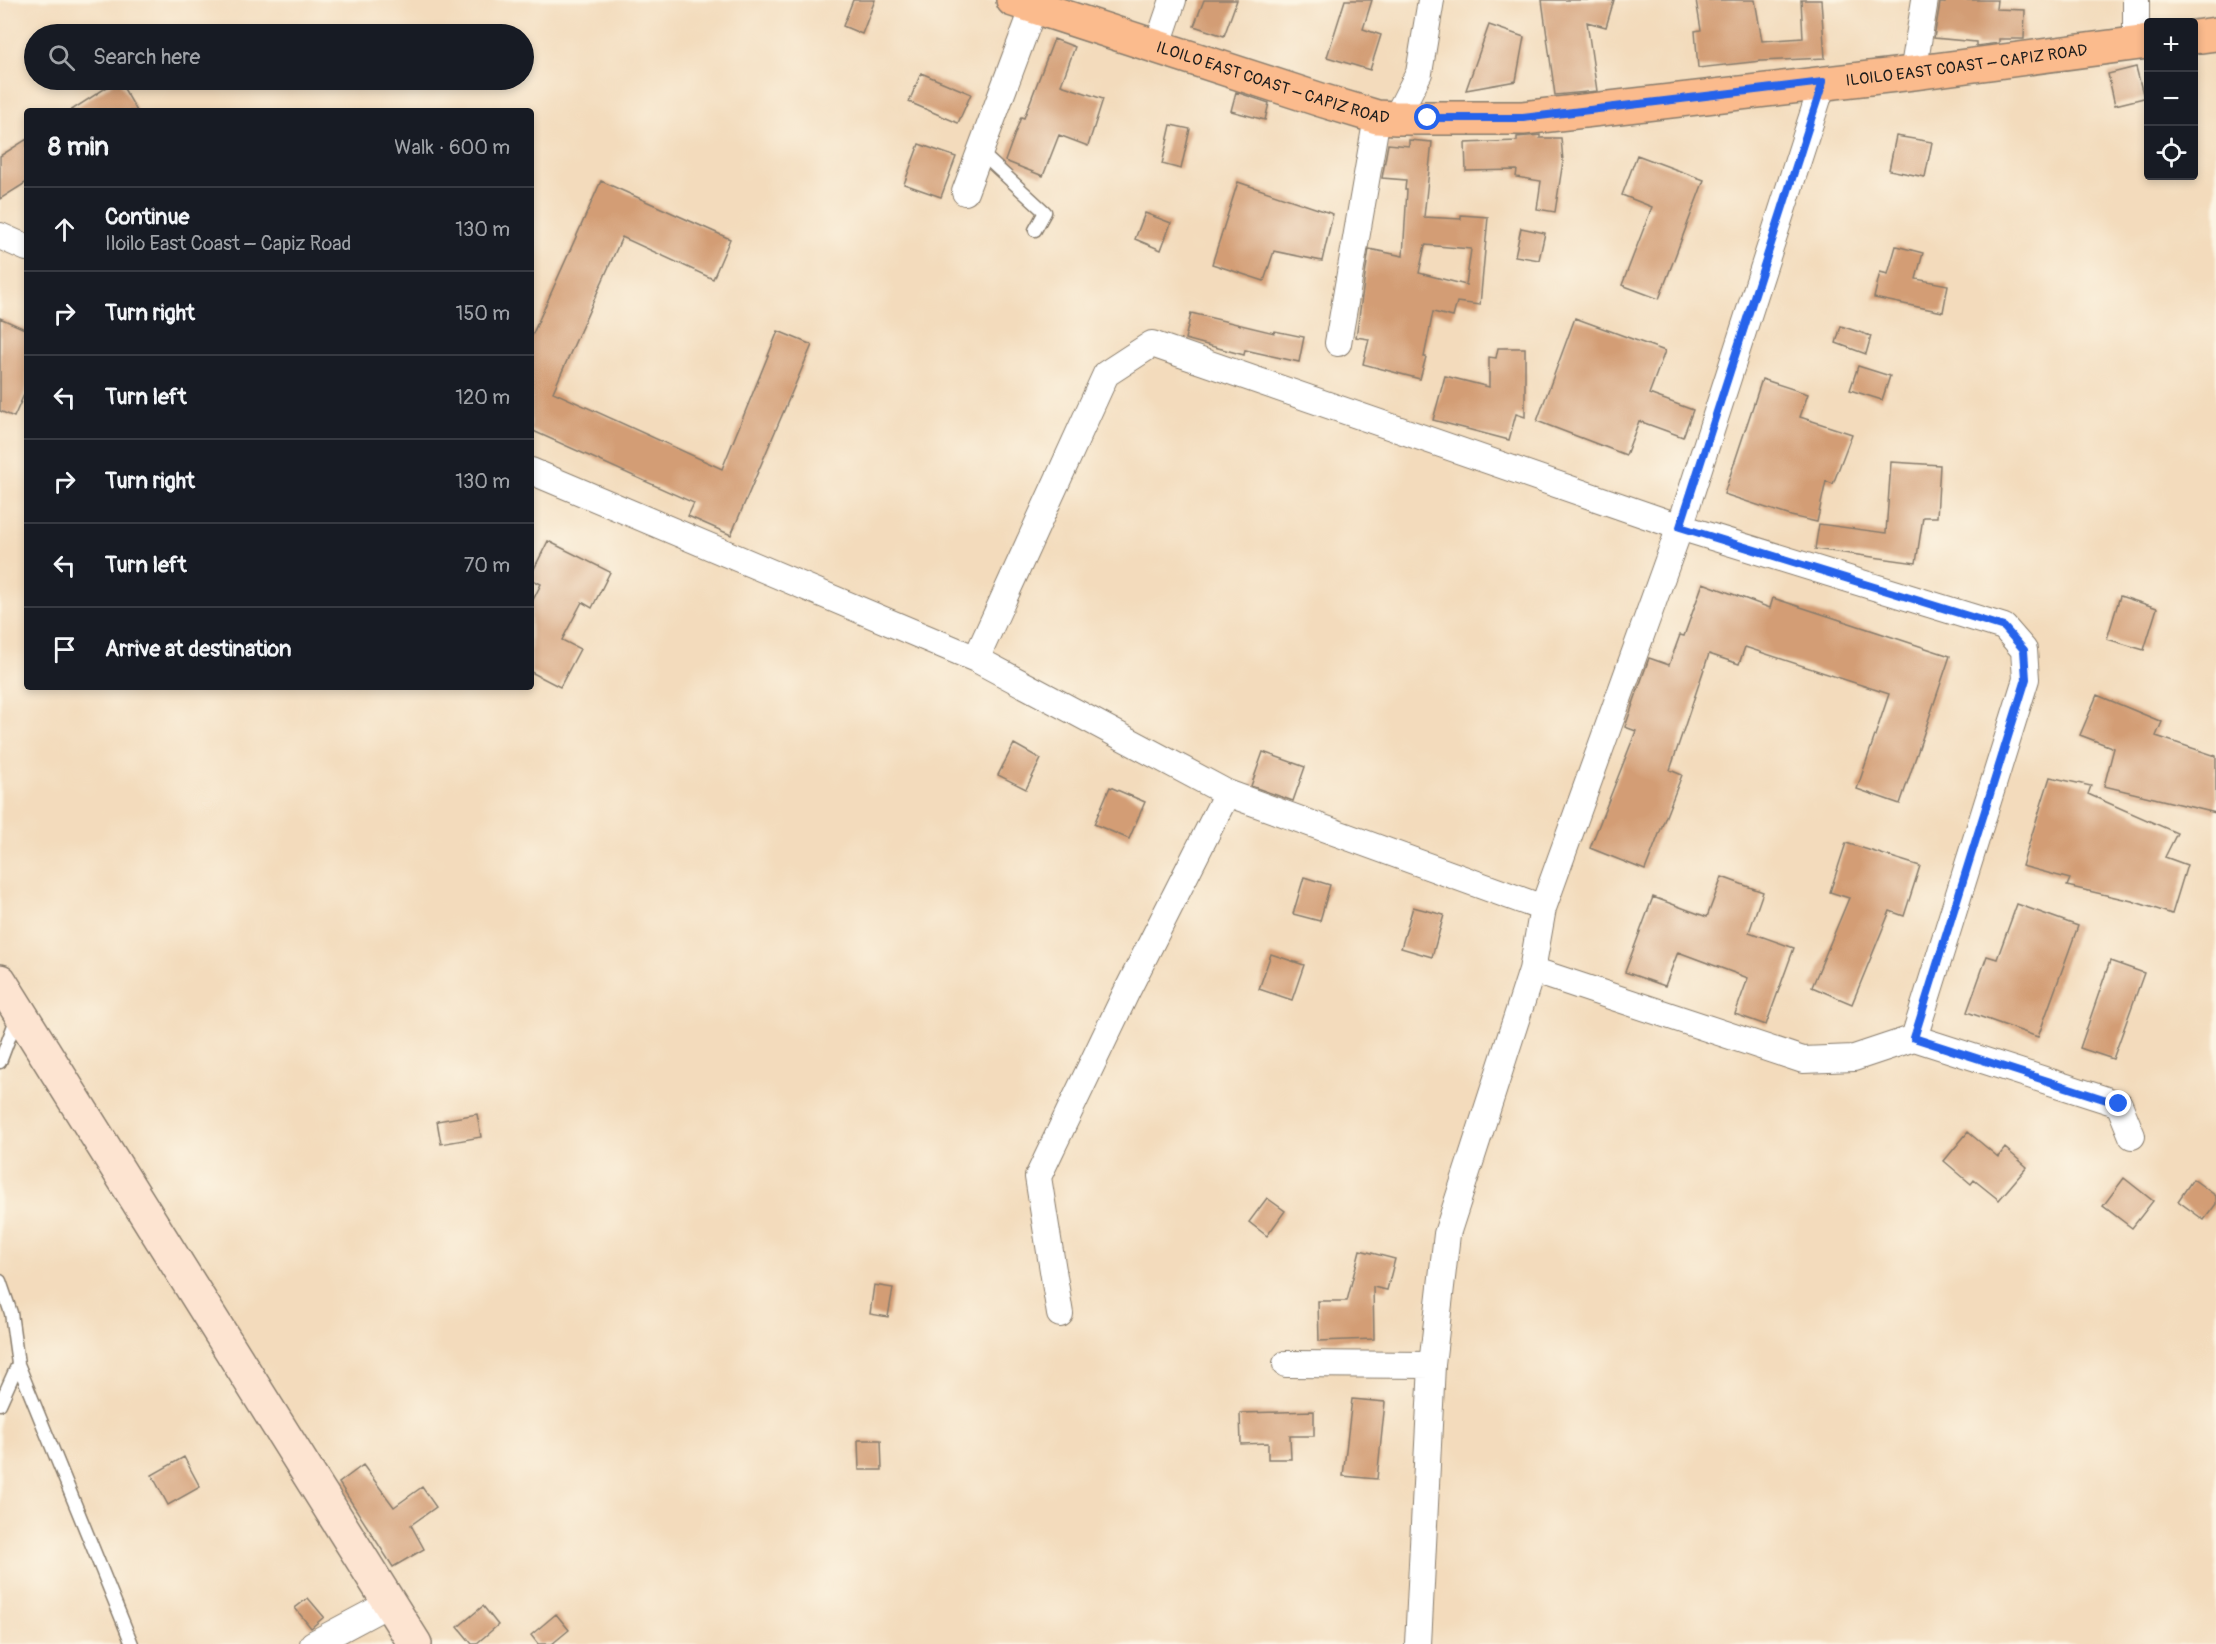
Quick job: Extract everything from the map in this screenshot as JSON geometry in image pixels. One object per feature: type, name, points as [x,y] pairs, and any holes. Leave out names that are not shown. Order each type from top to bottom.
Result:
[{"type":"main road","name":"ILOILO EAST COAST – CAPIZ ROAD","points":[[1019,2],[1387,117],[1523,118],[1913,73],[2142,42]]},
{"type":"main road","points":[[2198,36],[2216,34]]},
{"type":"main road","points":[[0,981],[415,1644]]},
{"type":"street","points":[[1157,47],[1173,0]]},
{"type":"street","points":[[1338,343],[1387,117],[1419,73],[1431,0]]},
{"type":"street","points":[[1913,73],[1925,0]]},
{"type":"street","points":[[2136,0],[2142,42]]},
{"type":"street","points":[[965,192],[980,152],[1019,2]]},
{"type":"street","points":[[1418,1644],[1432,1365],[1448,1234],[1532,970],[1543,908],[1680,527],[1823,82]]},
{"type":"street","points":[[0,236],[24,247]]},
{"type":"street","points":[[976,658],[1106,374],[1152,344],[1680,527],[2004,627],[2024,650],[2026,679],[1914,1038]]},
{"type":"street","points":[[534,472],[976,658],[1227,793],[1543,908]]},
{"type":"street","points":[[1060,1314],[1038,1176],[1126,993],[1227,793]]},
{"type":"street","points":[[1532,970],[1803,1060],[1854,1058],[1914,1038],[2119,1104],[2132,1136]]},
{"type":"street","points":[[1286,1364],[1432,1365]]},
{"type":"street","points":[[313,1644],[390,1603]]},
{"type":"lane","points":[[980,152],[1045,212],[1035,230]]},
{"type":"lane","points":[[0,1062],[20,1011]]},
{"type":"lane","points":[[0,1281],[11,1313],[18,1364],[132,1644]]},
{"type":"lane","points":[[0,1404],[18,1364]]},
{"type":"building","points":[[853,0],[875,0],[862,34],[843,26]]},
{"type":"building","points":[[1204,0],[1237,0],[1224,36],[1194,26]]},
{"type":"building","points":[[1345,0],[1372,0],[1363,29],[1381,35],[1370,70],[1327,57]]},
{"type":"building","points":[[1542,0],[1614,0],[1606,27],[1587,22],[1597,91],[1555,95]]},
{"type":"building","points":[[1696,0],[1755,0],[1762,41],[1803,38],[1801,0],[1821,0],[1825,58],[1761,61],[1698,68],[1695,31],[1701,30]]},
{"type":"building","points":[[1945,0],[1997,0],[1996,9],[2025,10],[2024,39],[1999,39],[1999,43],[1976,46],[1976,42],[1934,38],[1940,3],[1945,3]]},
{"type":"building","points":[[1489,25],[1524,37],[1516,81],[1466,90]]},
{"type":"building","points":[[1054,39],[1075,47],[1061,85],[1103,99],[1088,146],[1059,135],[1043,176],[1005,161]]},
{"type":"building","points":[[2136,67],[2144,98],[2115,105],[2108,74]]},
{"type":"building","points":[[921,73],[971,94],[958,123],[909,102]]},
{"type":"building","points":[[103,90],[125,90],[135,108],[75,108]]},
{"type":"building","points":[[1236,92],[1269,103],[1265,120],[1231,111]]},
{"type":"building","points":[[1171,125],[1190,129],[1181,169],[1162,164]]},
{"type":"building","points":[[1540,135],[1540,138],[1561,138],[1563,161],[1555,212],[1537,209],[1541,181],[1516,177],[1517,170],[1466,171],[1465,143],[1517,141],[1517,137]]},
{"type":"building","points":[[1896,136],[1932,142],[1925,177],[1889,170]]},
{"type":"building","points":[[1409,140],[1432,142],[1424,217],[1461,219],[1461,215],[1488,217],[1480,305],[1457,302],[1453,317],[1433,312],[1420,379],[1363,364],[1369,339],[1356,337],[1369,249],[1403,256],[1406,180],[1382,178],[1388,144],[1409,146]],"holes":[[[1425,245],[1471,249],[1466,285],[1419,273]]]},
{"type":"building","points":[[24,141],[24,184],[0,199],[0,156]]},
{"type":"building","points":[[919,144],[956,157],[941,197],[904,184]]},
{"type":"building","points":[[1637,155],[1704,180],[1659,299],[1622,285],[1652,207],[1622,195]]},
{"type":"building","points":[[601,181],[730,239],[713,279],[622,237],[553,392],[722,469],[778,331],[812,345],[731,535],[688,516],[694,503],[534,431],[534,331]]},
{"type":"building","points":[[1238,182],[1333,214],[1322,261],[1274,251],[1264,281],[1212,264]]},
{"type":"building","points":[[1145,213],[1171,223],[1161,250],[1135,239]]},
{"type":"building","points":[[1521,228],[1545,233],[1539,260],[1515,256]]},
{"type":"building","points":[[1896,246],[1923,253],[1916,279],[1948,285],[1943,312],[1874,298],[1880,272],[1888,274]]},
{"type":"building","points":[[1191,313],[1274,333],[1275,331],[1304,337],[1299,362],[1245,350],[1244,355],[1185,339]]},
{"type":"building","points":[[0,318],[24,329],[24,395],[14,417],[0,411]]},
{"type":"building","points":[[1575,318],[1665,351],[1649,394],[1693,410],[1683,437],[1639,421],[1626,455],[1537,421]]},
{"type":"building","points":[[1841,326],[1871,336],[1866,354],[1836,343]]},
{"type":"building","points":[[1498,348],[1525,348],[1525,417],[1516,414],[1509,440],[1433,420],[1445,376],[1489,387],[1489,357],[1496,358]]},
{"type":"building","points":[[1858,366],[1890,376],[1882,400],[1850,390]]},
{"type":"building","points":[[1762,379],[1808,394],[1800,417],[1852,434],[1833,484],[1826,481],[1817,522],[1724,494]]},
{"type":"building","points":[[1891,462],[1940,465],[1937,517],[1923,517],[1916,563],[1815,549],[1819,524],[1886,533]]},
{"type":"building","points":[[548,541],[610,572],[592,608],[582,602],[562,640],[580,649],[560,687],[534,674],[534,598],[541,584],[534,580],[534,569]]},
{"type":"building","points":[[1703,583],[1770,608],[1773,598],[1950,656],[1900,804],[1857,789],[1889,694],[1745,647],[1739,664],[1709,654],[1670,770],[1682,775],[1645,870],[1590,848],[1636,731],[1625,727],[1649,658],[1669,665],[1680,635],[1684,636]]},
{"type":"building","points":[[2120,596],[2157,608],[2144,650],[2107,639]]},
{"type":"building","points":[[2097,695],[2162,722],[2156,736],[2216,756],[2216,813],[2104,786],[2114,748],[2080,735]]},
{"type":"building","points":[[1014,744],[1041,759],[1026,789],[998,775]]},
{"type":"building","points":[[1263,752],[1305,767],[1293,801],[1251,786]]},
{"type":"building","points":[[2050,777],[2091,786],[2088,794],[2177,833],[2165,857],[2187,865],[2172,914],[2132,901],[2067,886],[2070,879],[2022,866]]},
{"type":"building","points":[[1110,787],[1145,802],[1129,839],[1094,824]]},
{"type":"building","points":[[1846,843],[1920,866],[1904,916],[1890,911],[1852,1004],[1812,987],[1849,898],[1830,892]]},
{"type":"building","points":[[1304,877],[1330,885],[1320,921],[1293,914]]},
{"type":"building","points":[[1722,877],[1763,892],[1749,932],[1794,948],[1766,1025],[1735,1014],[1748,978],[1678,952],[1665,986],[1625,972],[1653,897],[1707,917]]},
{"type":"building","points":[[2017,904],[2078,926],[2038,1037],[1967,1012],[1987,956],[1997,959]]},
{"type":"building","points":[[1413,907],[1444,915],[1432,957],[1401,948]]},
{"type":"building","points":[[1271,954],[1304,965],[1292,1000],[1259,989]]},
{"type":"building","points":[[2110,961],[2144,973],[2113,1059],[2080,1048]]},
{"type":"building","points":[[477,1114],[481,1137],[441,1144],[437,1121]]},
{"type":"building","points":[[1968,1132],[1998,1157],[2005,1148],[2027,1167],[1999,1200],[1974,1180],[1971,1184],[1944,1161]]},
{"type":"building","points":[[2124,1178],[2153,1201],[2132,1228],[2103,1206]]},
{"type":"building","points":[[2193,1179],[2216,1196],[2216,1204],[2204,1220],[2178,1201]]},
{"type":"building","points":[[1267,1198],[1285,1211],[1267,1236],[1249,1222]]},
{"type":"building","points":[[1360,1250],[1395,1259],[1387,1290],[1373,1287],[1374,1339],[1319,1341],[1318,1301],[1347,1301]]},
{"type":"building","points":[[874,1285],[893,1288],[888,1317],[870,1314]]},
{"type":"building","points":[[1352,1399],[1385,1402],[1377,1479],[1343,1476]]},
{"type":"building","points":[[1314,1411],[1314,1436],[1290,1436],[1291,1459],[1268,1459],[1268,1443],[1241,1444],[1240,1413]]},
{"type":"building","points":[[858,1440],[881,1440],[882,1470],[859,1470]]},
{"type":"building","points":[[184,1457],[200,1487],[168,1505],[152,1475]]},
{"type":"building","points":[[363,1465],[394,1507],[422,1487],[436,1507],[411,1525],[424,1549],[393,1567],[339,1483]]},
{"type":"building","points":[[308,1598],[324,1617],[311,1628],[295,1608]]},
{"type":"building","points":[[483,1606],[498,1625],[476,1644],[472,1644],[458,1627]]},
{"type":"building","points":[[556,1614],[569,1630],[552,1644],[538,1644],[531,1635]]},
{"type":"route","points":[[1428,118],[1523,118],[1823,82],[1680,527],[2004,627],[2024,650],[2026,679],[1914,1038],[2119,1104]]}]
